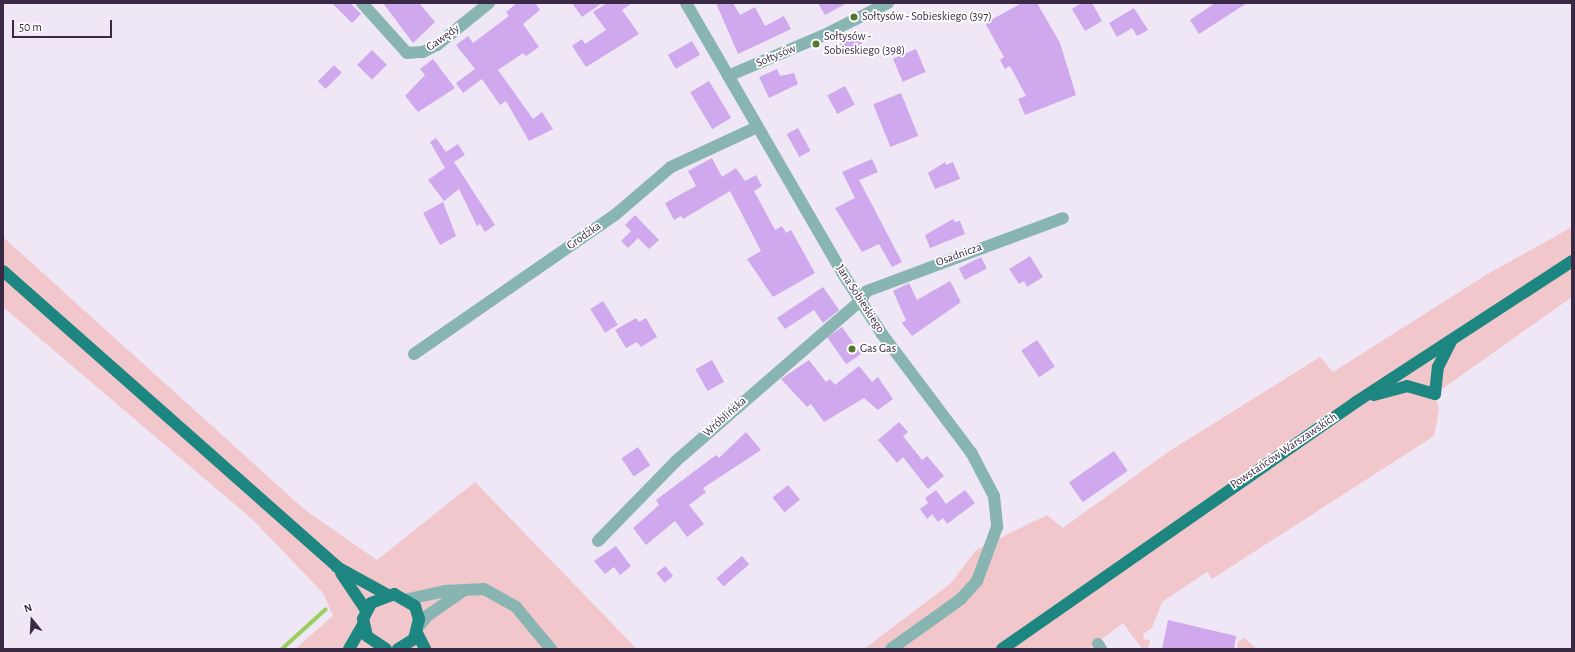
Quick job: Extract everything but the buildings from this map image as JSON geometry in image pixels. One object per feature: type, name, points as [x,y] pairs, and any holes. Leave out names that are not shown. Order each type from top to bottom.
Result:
[{"type":"main road","name":"Powstańców Warszawskich","points":[[1002,649],[1356,402],[1459,332],[1572,261]]},
{"type":"main road","points":[[3,271],[337,567],[386,594],[408,599],[418,612],[418,630],[426,649]]},
{"type":"main road","points":[[1356,402],[1407,386],[1435,394],[1438,367],[1444,349],[1459,332]]},
{"type":"main road","points":[[337,567],[366,610]]},
{"type":"main road","points":[[381,649],[367,636],[364,624],[366,610],[374,600],[386,594]]},
{"type":"main road","points":[[349,649],[364,624]]},
{"type":"main road","points":[[400,649],[418,630]]},
{"type":"street","name":"Gawędy","points":[[362,3],[407,53],[423,52],[437,45],[490,3]]},
{"type":"street","name":"Jana Sobieskiego","points":[[686,3],[757,127],[860,300],[972,454],[993,491],[996,509],[992,548],[977,581],[961,599],[891,649]]},
{"type":"street","name":"Sołtysów","points":[[728,76],[822,36],[888,3]]},
{"type":"street","name":"Grodzka","points":[[414,354],[616,214],[671,167],[757,127]]},
{"type":"street","name":"Osadnicza","points":[[860,300],[876,285],[1063,218]]},
{"type":"street","name":"Wróblińska","points":[[598,541],[676,461],[860,300]]},
{"type":"street","points":[[418,630],[427,616],[465,589]]},
{"type":"street","points":[[408,599],[465,589],[484,589],[500,595],[516,607],[551,649]]},
{"type":"shaded area","points":[[1572,227],[1572,297],[1435,394],[1439,410],[1434,436],[1212,579],[1207,572],[1162,602],[1152,628],[1144,633],[1143,639],[1150,640],[1148,649],[1142,649],[1123,623],[1089,649],[864,649],[951,583],[976,550],[1047,515],[1063,528],[1168,452],[1320,357],[1333,372],[1486,275]]},
{"type":"shaded area","points":[[3,237],[305,510],[377,560],[475,482],[637,649],[295,649],[333,616],[323,593],[253,520],[3,307]]},
{"type":"shaded area","points":[[1244,638],[1257,649],[1237,649],[1238,642]]},
{"type":"waterway","points":[[282,649],[326,609]]},
{"type":"place","name":"Sołtysów - Sobieskiego (397)","points":[[854,17]]},
{"type":"place","name":"Sołtysów - Sobieskiego (398)","points":[[816,44]]},
{"type":"place","name":"Gas Gas","points":[[852,349]]}]
